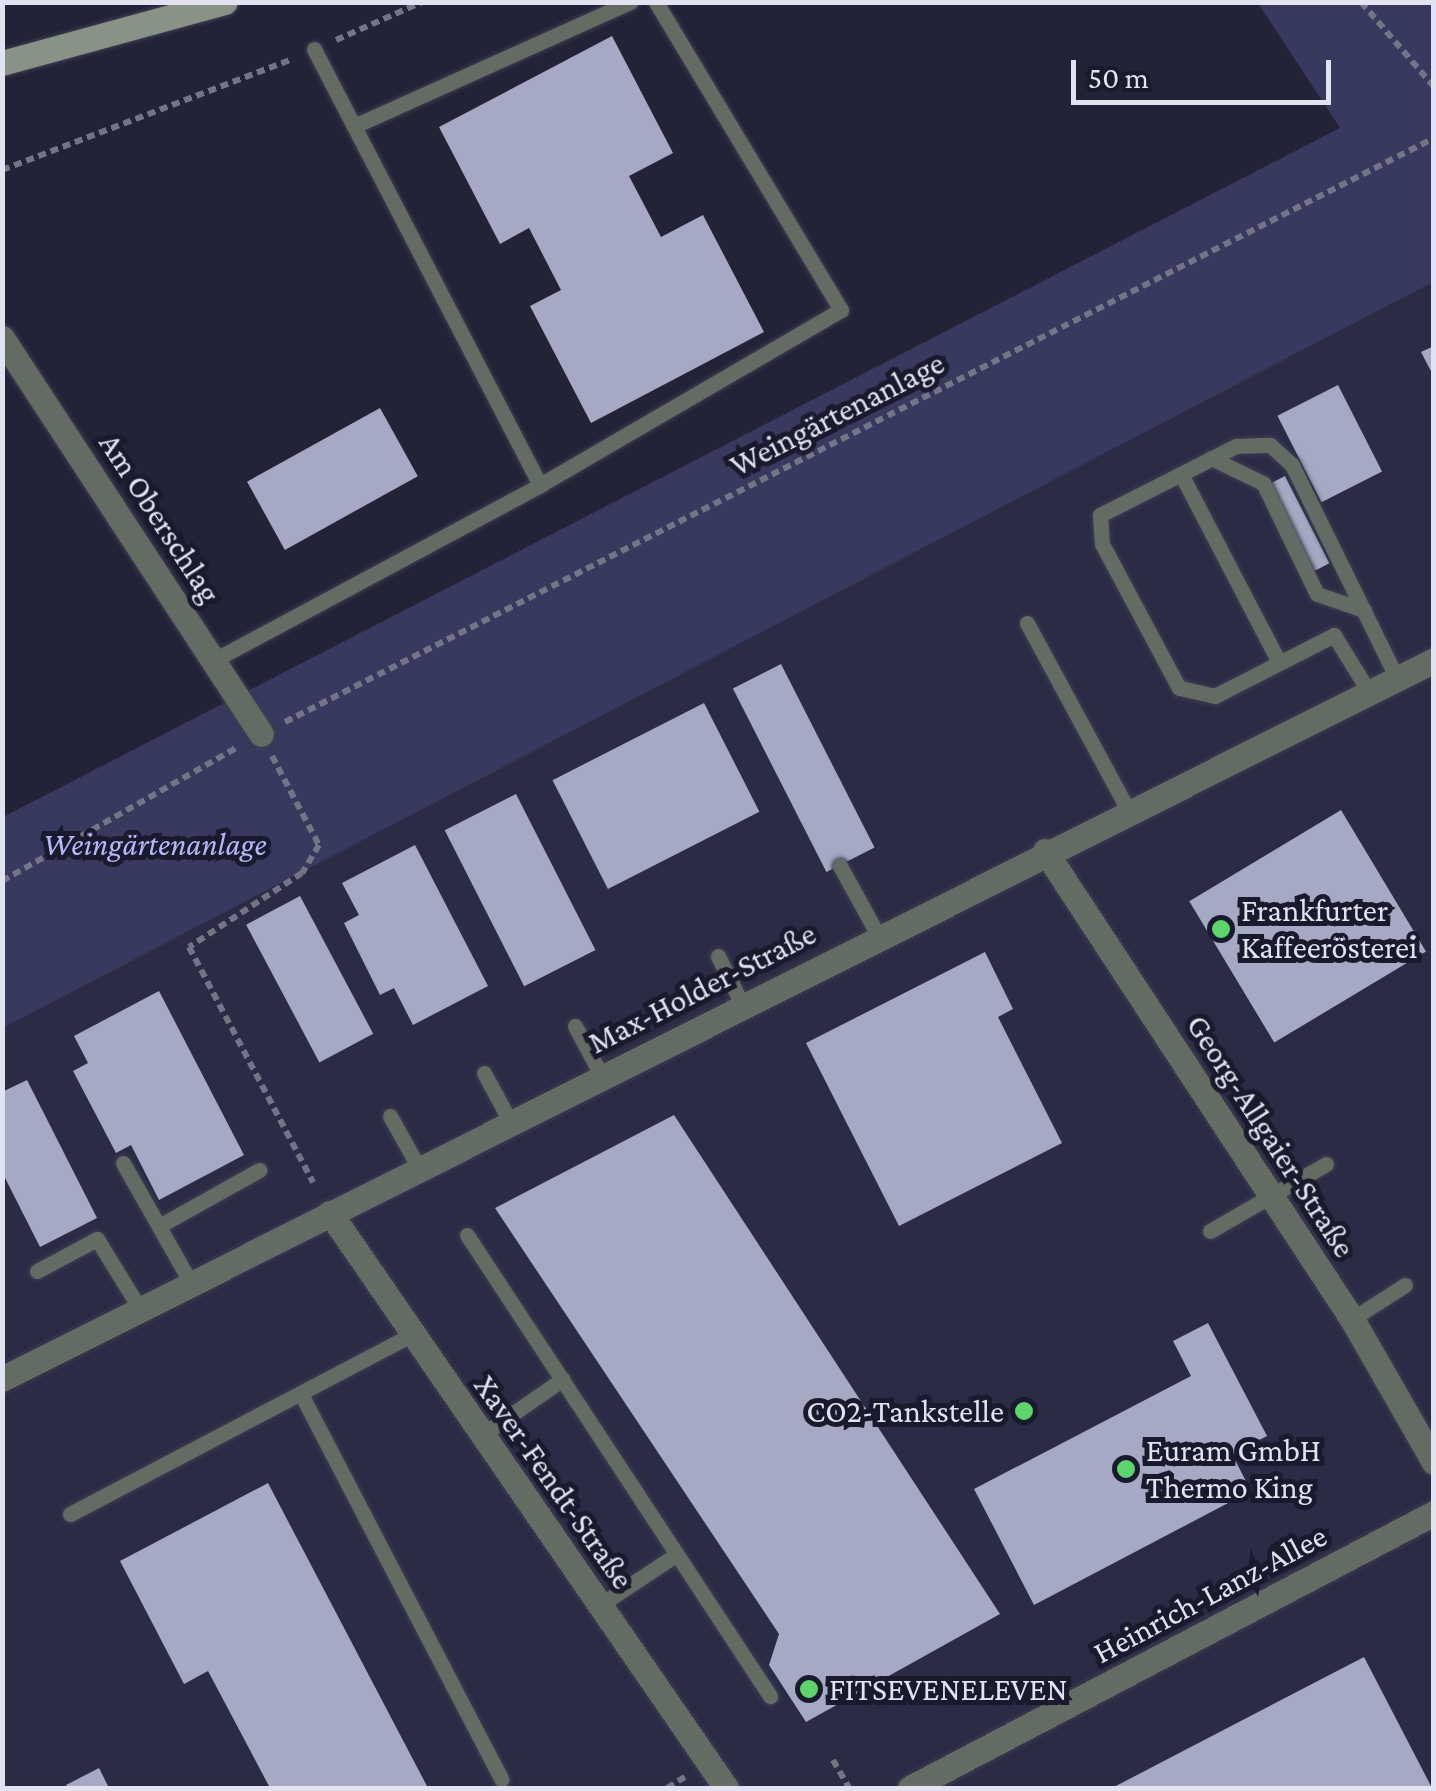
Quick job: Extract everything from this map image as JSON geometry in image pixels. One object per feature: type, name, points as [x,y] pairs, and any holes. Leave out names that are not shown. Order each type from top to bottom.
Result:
[{"type":"main road","points":[[2,63],[225,2]]},
{"type":"street","name":"Am Oberschlag","points":[[2,338],[261,734]]},
{"type":"street","name":"Max-Holder-Straße","points":[[2,1379],[1045,851],[1397,678],[1431,669]]},
{"type":"street","name":"Georg-Allgaier-Straße","points":[[1045,851],[1352,1319],[1434,1462]]},
{"type":"street","name":"Xaver-Fendt-Straße","points":[[330,1212],[726,1788]]},
{"type":"street","name":"Heinrich-Lanz-Allee","points":[[910,1788],[1434,1513]]},
{"type":"lane","points":[[354,126],[630,2]]},
{"type":"lane","points":[[214,660],[540,486],[842,310],[656,2]]},
{"type":"lane","points":[[314,49],[540,486]]},
{"type":"lane","points":[[1369,692],[1334,635],[1208,698],[1178,688],[1102,544],[1100,514],[1212,458],[1250,444],[1284,452],[1397,678]]},
{"type":"lane","points":[[1212,458],[1263,483],[1317,594],[1364,610]]},
{"type":"lane","points":[[1181,474],[1278,662]]},
{"type":"lane","points":[[1027,623],[1128,810]]},
{"type":"lane","points":[[840,866],[878,935]]},
{"type":"lane","points":[[718,956],[742,1004]]},
{"type":"lane","points":[[575,1026],[601,1076]]},
{"type":"lane","points":[[484,1073],[510,1122]]},
{"type":"lane","points":[[390,1116],[419,1168]]},
{"type":"lane","points":[[123,1163],[191,1283]]},
{"type":"lane","points":[[1210,1231],[1326,1164]]},
{"type":"lane","points":[[159,1226],[259,1170]]},
{"type":"lane","points":[[466,1235],[770,1696]]},
{"type":"lane","points":[[37,1272],[97,1239],[140,1309]]},
{"type":"lane","points":[[1352,1319],[1404,1286]]},
{"type":"lane","points":[[70,1514],[302,1396],[413,1334]]},
{"type":"lane","points":[[482,1435],[563,1379]]},
{"type":"lane","points":[[302,1396],[502,1779]]},
{"type":"lane","points":[[600,1605],[677,1554]]},
{"type":"path","points":[[2,170],[314,49],[422,2]]},
{"type":"path","points":[[1361,2],[1434,87]]},
{"type":"path","name":"Weingärtenanlage","points":[[2,881],[261,734],[1434,138]]},
{"type":"path","points":[[261,734],[319,845],[302,873],[189,947],[313,1182]]},
{"type":"path","points":[[833,1760],[849,1788]]},
{"type":"shaded area","points":[[1433,282],[1433,1788],[3,1788],[3,1028]]},
{"type":"green space","name":"Weingärtenanlage","points":[[1258,3],[1433,3],[1433,282],[3,1028],[3,817],[1340,128]]},
{"type":"building","points":[[612,36],[673,153],[629,176],[661,237],[703,215],[764,332],[591,423],[530,306],[561,290],[529,228],[500,244],[439,127]]},
{"type":"building","points":[[1434,346],[1434,377],[1421,352]]},
{"type":"building","points":[[1338,385],[1382,471],[1321,502],[1277,416]]},
{"type":"building","points":[[380,408],[418,476],[285,550],[247,482]]},
{"type":"building","points":[[1285,476],[1329,563],[1314,571],[1270,484]]},
{"type":"building","points":[[781,664],[875,848],[826,872],[733,689]]},
{"type":"building","points":[[704,703],[759,812],[608,889],[553,780]]},
{"type":"building","points":[[516,794],[595,950],[524,986],[445,830]]},
{"type":"building","points":[[1341,810],[1426,951],[1274,1043],[1189,901]]},
{"type":"building","points":[[415,845],[488,986],[413,1025],[394,988],[380,995],[344,923],[359,915],[342,883]]},
{"type":"building","points":[[300,896],[373,1034],[319,1062],[246,925]]},
{"type":"building","points":[[985,952],[1013,1009],[998,1017],[1062,1143],[899,1226],[806,1043]]},
{"type":"building","points":[[159,991],[244,1155],[159,1200],[131,1145],[116,1153],[73,1071],[88,1063],[74,1036]]},
{"type":"building","points":[[27,1080],[97,1218],[40,1247],[2,1172],[2,1092]]},
{"type":"building","points":[[674,1115],[1000,1614],[806,1722],[769,1665],[779,1634],[495,1208]]},
{"type":"building","name":"Euram GmbH Thermo King","points":[[1208,1323],[1267,1436],[1232,1454],[1251,1491],[1034,1605],[974,1489],[1191,1376],[1173,1341]]},
{"type":"building","points":[[268,1483],[428,1788],[270,1788],[208,1671],[184,1684],[120,1561]]},
{"type":"building","points":[[1364,1657],[1432,1788],[1112,1788]]},
{"type":"building","points":[[99,1768],[109,1788],[66,1785]]},
{"type":"place","name":"Frankfurter Kaffeerösterei","points":[[1221,929]]},
{"type":"place","name":"CO2-Tankstelle","points":[[1024,1411]]},
{"type":"place","name":"Euram GmbH Thermo King","points":[[1126,1469]]},
{"type":"place","name":"FITSEVENELEVEN","points":[[809,1689]]}]
